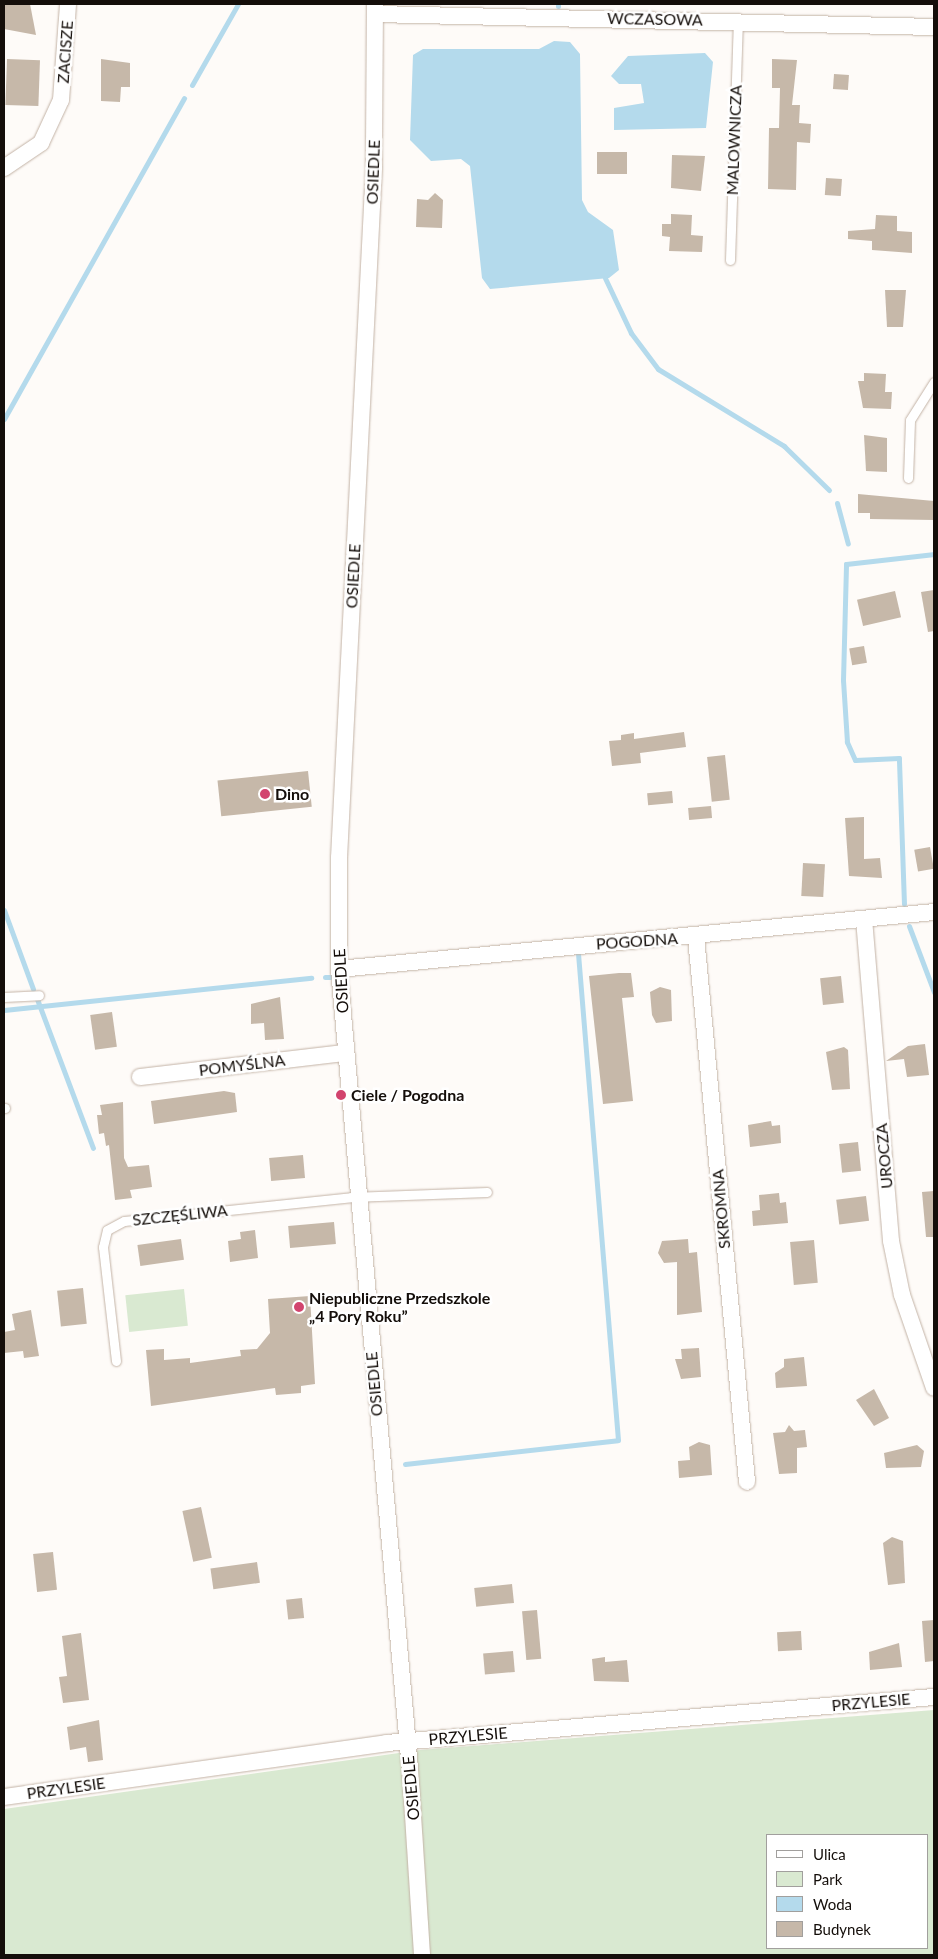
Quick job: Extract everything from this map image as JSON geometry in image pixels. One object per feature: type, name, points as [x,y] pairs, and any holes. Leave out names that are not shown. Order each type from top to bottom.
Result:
[{"type":"street","name":"ZACISZE","points":[[4,168],[41,143],[61,100],[68,4]]},
{"type":"street","name":"WCZASOWA","points":[[375,9],[543,10],[738,21],[934,27]]},
{"type":"street","name":"OSIEDLE","points":[[375,9],[374,167],[339,858],[339,969],[357,1197],[407,1742],[422,1955]]},
{"type":"street","name":"POGODNA","points":[[339,969],[696,937],[934,912]]},
{"type":"street","name":"UROCZA","points":[[864,919],[891,1241],[902,1295],[934,1388]]},
{"type":"street","name":"SKROMNA","points":[[696,937],[747,1482]]},
{"type":"street","name":"POMYŚLNA","points":[[140,1077],[345,1053]]},
{"type":"street","name":"PRZYLESIE","points":[[4,1797],[407,1742],[934,1697]]},
{"type":"lane","name":"MALOWNICZA","points":[[730,260],[738,21]]},
{"type":"lane","points":[[908,478],[910,420],[934,382]]},
{"type":"lane","points":[[4,997],[39,995]]},
{"type":"lane","name":"SZCZĘŚLIWA","points":[[116,1361],[103,1247],[107,1230],[124,1221],[357,1197],[487,1192]]},
{"type":"green space","points":[[184,1289],[188,1326],[129,1332],[125,1295]]},
{"type":"green space","points":[[934,1710],[934,1955],[4,1955],[4,1809],[420,1750]]},
{"type":"water","points":[[554,41],[570,42],[580,54],[582,200],[588,212],[613,230],[619,270],[609,278],[490,289],[482,278],[470,166],[461,159],[431,161],[410,140],[413,55],[423,49],[539,49]]},
{"type":"water","points":[[705,53],[713,62],[706,128],[614,130],[614,108],[644,103],[641,84],[619,84],[611,76],[628,56]]},
{"type":"building","points":[[4,4],[30,4],[36,35],[4,29]]},
{"type":"building","points":[[7,59],[40,60],[38,106],[5,105]]},
{"type":"building","points":[[101,59],[130,63],[130,87],[121,87],[120,102],[101,101]]},
{"type":"building","points":[[772,59],[797,60],[792,105],[800,105],[799,123],[811,124],[810,143],[797,142],[796,190],[768,189],[769,128],[779,128],[780,88],[772,88]]},
{"type":"building","points":[[834,74],[849,75],[848,90],[833,89]]},
{"type":"building","points":[[597,152],[627,152],[627,174],[597,174]]},
{"type":"building","points":[[672,155],[705,156],[701,191],[671,188]]},
{"type":"building","points":[[826,178],[842,179],[841,196],[825,195]]},
{"type":"building","points":[[435,193],[443,200],[442,228],[416,227],[417,199],[428,200]]},
{"type":"building","points":[[671,214],[692,215],[691,235],[703,236],[702,252],[669,251],[670,237],[662,236],[662,224],[671,224]]},
{"type":"building","points":[[876,215],[897,216],[897,231],[912,232],[912,253],[872,250],[872,241],[848,239],[848,231],[875,229]]},
{"type":"building","points":[[885,290],[906,290],[903,327],[887,327]]},
{"type":"building","points":[[864,373],[886,374],[885,392],[892,392],[891,409],[863,408],[858,381],[864,381]]},
{"type":"building","points":[[864,435],[887,438],[887,472],[866,471]]},
{"type":"building","points":[[858,494],[934,501],[934,520],[870,519],[870,513],[858,513]]},
{"type":"building","points":[[934,590],[934,631],[928,632],[921,592]]},
{"type":"building","points":[[895,591],[901,617],[863,626],[857,600]]},
{"type":"building","points":[[864,646],[867,663],[852,665],[849,649]]},
{"type":"building","points":[[684,732],[686,747],[640,753],[641,763],[612,766],[609,741],[621,740],[621,735],[634,733],[634,739]]},
{"type":"building","points":[[725,755],[730,800],[712,802],[707,757]]},
{"type":"building","name":"Dino","points":[[308,771],[312,807],[221,816],[217,781]]},
{"type":"building","points":[[672,791],[673,803],[648,805],[647,793]]},
{"type":"building","points":[[711,806],[712,818],[689,820],[688,808]]},
{"type":"building","points":[[864,817],[864,859],[880,858],[882,878],[849,876],[845,818]]},
{"type":"building","points":[[930,847],[934,869],[918,871],[914,850]]},
{"type":"building","points":[[803,863],[825,864],[823,897],[801,896]]},
{"type":"building","points":[[631,973],[634,997],[622,998],[633,1101],[603,1104],[589,976]]},
{"type":"building","points":[[841,976],[844,1003],[823,1005],[820,978]]},
{"type":"building","points":[[660,987],[671,990],[672,1021],[656,1023],[652,1015],[650,992]]},
{"type":"building","points":[[280,997],[284,1039],[265,1040],[264,1023],[251,1024],[251,1004]]},
{"type":"building","points":[[112,1012],[117,1047],[95,1050],[90,1015]]},
{"type":"building","points":[[925,1044],[929,1075],[907,1077],[904,1059],[886,1061],[908,1046]]},
{"type":"building","points":[[844,1047],[848,1050],[850,1089],[832,1090],[826,1052]]},
{"type":"building","points":[[224,1091],[235,1093],[237,1112],[154,1124],[151,1101]]},
{"type":"building","points":[[123,1102],[124,1158],[128,1167],[149,1165],[152,1187],[130,1190],[132,1198],[115,1200],[109,1145],[106,1146],[104,1133],[99,1134],[97,1115],[102,1115],[100,1105]]},
{"type":"building","points":[[771,1121],[772,1126],[780,1125],[781,1143],[750,1147],[748,1125]]},
{"type":"building","points":[[858,1142],[861,1171],[842,1173],[839,1144]]},
{"type":"building","points":[[303,1155],[305,1178],[271,1181],[269,1158]]},
{"type":"building","points":[[934,1191],[934,1237],[926,1237],[922,1192]]},
{"type":"building","points":[[779,1193],[780,1203],[786,1202],[788,1223],[753,1226],[752,1211],[760,1210],[759,1195]]},
{"type":"building","points":[[866,1196],[869,1221],[839,1224],[836,1200]]},
{"type":"building","points":[[334,1222],[336,1244],[290,1248],[288,1226]]},
{"type":"building","points":[[255,1230],[258,1258],[230,1262],[228,1241],[241,1239],[240,1232]]},
{"type":"building","points":[[181,1239],[184,1260],[140,1266],[137,1245]]},
{"type":"building","points":[[688,1239],[689,1253],[697,1252],[702,1312],[677,1315],[677,1262],[664,1263],[658,1253],[662,1241]]},
{"type":"building","points":[[814,1240],[818,1283],[794,1285],[790,1242]]},
{"type":"building","points":[[83,1288],[87,1324],[61,1327],[57,1291]]},
{"type":"building","points":[[310,1296],[315,1384],[301,1386],[301,1393],[276,1395],[275,1388],[151,1406],[146,1350],[164,1349],[164,1360],[190,1358],[190,1363],[241,1356],[240,1350],[257,1349],[270,1333],[268,1299]]},
{"type":"building","points":[[31,1310],[39,1356],[24,1358],[23,1351],[4,1353],[4,1332],[15,1330],[12,1314]]},
{"type":"building","points":[[699,1348],[701,1377],[681,1379],[675,1359],[682,1359],[681,1349]]},
{"type":"building","points":[[804,1357],[807,1386],[776,1388],[775,1373],[784,1367],[784,1359]]},
{"type":"building","points":[[874,1389],[889,1418],[874,1426],[856,1400]]},
{"type":"building","points":[[789,1425],[794,1431],[805,1430],[807,1447],[797,1448],[797,1473],[779,1474],[773,1433],[785,1432]]},
{"type":"building","points":[[699,1442],[710,1445],[712,1475],[679,1478],[678,1461],[690,1460],[689,1447]]},
{"type":"building","points":[[917,1445],[924,1451],[921,1467],[886,1468],[884,1453]]},
{"type":"building","points":[[201,1507],[212,1558],[193,1562],[182,1511]]},
{"type":"building","points":[[892,1537],[903,1541],[905,1583],[888,1585],[883,1543]]},
{"type":"building","points":[[53,1552],[57,1590],[37,1592],[33,1554]]},
{"type":"building","points":[[257,1562],[260,1583],[213,1589],[210,1569]]},
{"type":"building","points":[[512,1584],[514,1603],[476,1607],[474,1588]]},
{"type":"building","points":[[302,1598],[304,1618],[288,1620],[286,1600]]},
{"type":"building","points":[[537,1610],[541,1659],[526,1660],[522,1611]]},
{"type":"building","points":[[934,1620],[934,1661],[925,1662],[922,1621]]},
{"type":"building","points":[[801,1631],[802,1650],[778,1651],[777,1632]]},
{"type":"building","points":[[81,1633],[89,1700],[63,1703],[59,1677],[67,1676],[62,1636]]},
{"type":"building","points":[[899,1643],[902,1667],[870,1670],[869,1652]]},
{"type":"building","points":[[513,1651],[515,1672],[485,1675],[483,1654]]},
{"type":"building","points":[[605,1657],[605,1662],[627,1660],[629,1682],[594,1681],[592,1659]]},
{"type":"building","points":[[99,1720],[103,1760],[88,1762],[86,1747],[70,1750],[67,1727]]},
{"type":"waterway","points":[[192,85],[238,4]]},
{"type":"waterway","points":[[4,419],[184,98]]},
{"type":"waterway","points":[[605,278],[631,333],[658,369],[784,446],[829,490]]},
{"type":"waterway","points":[[837,503],[848,544]]},
{"type":"waterway","points":[[904,904],[899,758],[855,760],[847,742],[843,680],[846,564],[934,554]]},
{"type":"waterway","points":[[4,910],[33,989]]},
{"type":"waterway","points":[[909,926],[934,992]]},
{"type":"waterway","points":[[405,1464],[618,1440],[578,954]]},
{"type":"waterway","points":[[325,977],[330,977]]},
{"type":"waterway","points":[[4,1010],[311,978]]},
{"type":"waterway","points":[[37,999],[93,1148]]},
{"type":"place","name":"Dino","points":[[265,794]]},
{"type":"place","name":"Ciele / Pogodna","points":[[341,1095]]},
{"type":"place","name":"Niepubliczne Przedszkole „4 Pory Roku”","points":[[299,1307]]}]
